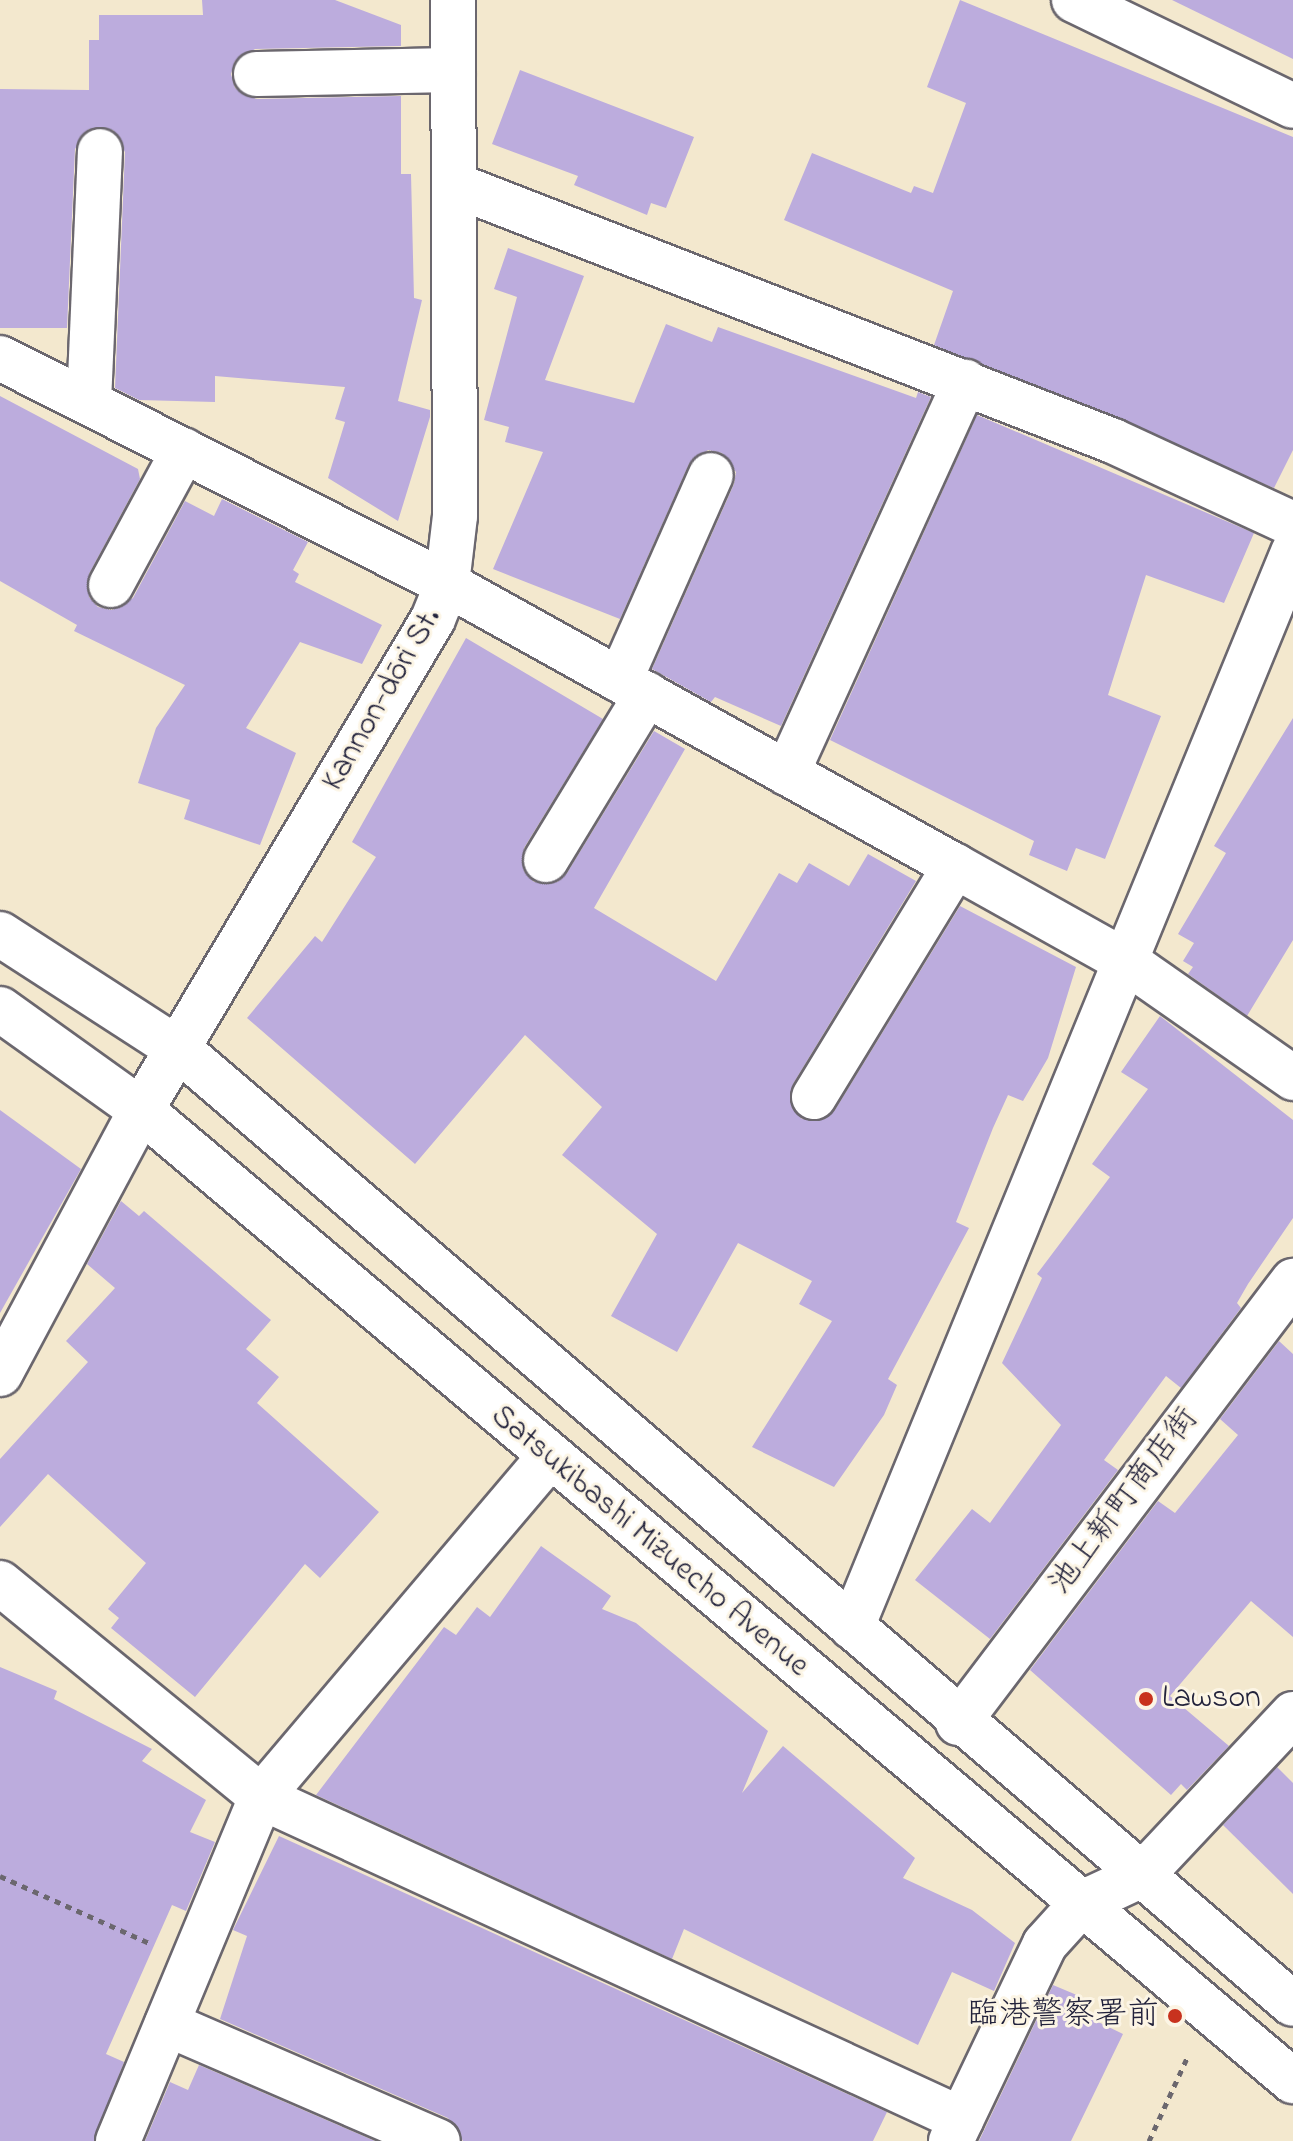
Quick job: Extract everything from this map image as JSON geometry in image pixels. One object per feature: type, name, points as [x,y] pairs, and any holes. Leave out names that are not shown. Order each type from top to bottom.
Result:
[{"type":"street","name":"Kannon-dōri St.","points":[[0,1374],[141,1110],[181,1051],[433,619],[447,584],[455,516],[453,0]]},
{"type":"street","points":[[1074,0],[1293,106]]},
{"type":"street","points":[[256,74],[453,70]]},
{"type":"street","points":[[89,402],[100,151]]},
{"type":"street","points":[[455,185],[965,382],[1293,524]]},
{"type":"street","points":[[0,358],[447,584],[634,687],[1127,962],[1293,1078]]},
{"type":"street","points":[[787,773],[965,382]]},
{"type":"street","points":[[111,585],[184,450]]},
{"type":"street","points":[[546,860],[634,687],[711,475]]},
{"type":"street","points":[[852,1627],[1293,552]]},
{"type":"street","points":[[814,1097],[955,866]]},
{"type":"street","name":"Satsukibashi Mizuecho Avenue","points":[[0,934],[181,1051],[852,1627],[958,1723],[1293,2004]]},
{"type":"street","name":"Satsukibashi Mizuecho Avenue","points":[[0,1009],[141,1110],[1293,2081]]},
{"type":"street","name":"池上新町商店街","points":[[958,1723],[1293,1281]]},
{"type":"street","points":[[118,2141],[261,1797],[549,1457]]},
{"type":"street","points":[[0,1583],[261,1797],[956,2130],[1045,1944],[1082,1903],[1142,1875],[1293,1714]]},
{"type":"street","points":[[167,2024],[438,2141]]},
{"type":"path","points":[[0,1876],[192,1963]]},
{"type":"path","points":[[1149,2141],[1189,2055]]},
{"type":"building","points":[[202,0],[335,0],[401,25],[401,46],[255,49],[235,61],[231,74],[235,88],[256,99],[401,96],[401,174],[411,174],[414,298],[422,300],[398,401],[430,410],[430,417],[398,521],[328,478],[345,422],[335,419],[345,387],[215,376],[215,402],[139,400],[115,388],[125,152],[113,130],[89,129],[75,149],[67,328],[0,328],[0,89],[89,90],[89,40],[99,40],[99,15],[203,15]]},
{"type":"building","points":[[960,0],[1293,137],[1293,450],[1274,488],[934,345],[953,291],[784,220],[812,153],[911,193],[914,186],[933,193],[966,103],[927,87]]},
{"type":"building","points":[[1172,0],[1293,0],[1293,59]]},
{"type":"building","points":[[520,70],[694,137],[666,208],[651,203],[647,215],[574,185],[578,176],[492,144]]},
{"type":"building","points":[[508,248],[584,276],[545,380],[634,403],[666,324],[712,342],[718,327],[916,398],[918,392],[931,397],[781,726],[715,697],[711,702],[652,669],[734,484],[736,472],[722,453],[708,450],[689,464],[620,619],[493,569],[543,452],[505,442],[509,427],[484,420],[517,297],[494,289]]},
{"type":"building","points":[[0,396],[138,469],[140,479],[89,574],[89,597],[98,607],[112,610],[133,598],[185,501],[214,516],[222,499],[308,542],[293,570],[299,574],[295,582],[382,625],[362,664],[300,642],[246,728],[296,753],[260,845],[184,819],[190,800],[138,783],[156,728],[185,685],[74,631],[77,625],[0,581]]},
{"type":"building","points":[[977,415],[1254,533],[1224,603],[1146,575],[1108,695],[1161,716],[1105,859],[1076,848],[1067,871],[1029,855],[1034,841],[830,740]]},
{"type":"building","points":[[466,638],[603,719],[524,848],[524,871],[534,882],[557,882],[567,873],[654,731],[685,749],[594,908],[716,981],[779,873],[797,883],[809,863],[849,886],[868,854],[916,881],[793,1084],[792,1108],[802,1119],[825,1119],[835,1110],[960,906],[1076,967],[1048,1058],[1023,1101],[1008,1095],[993,1128],[956,1222],[969,1228],[888,1379],[897,1385],[884,1415],[834,1487],[752,1447],[832,1321],[799,1304],[812,1281],[738,1243],[677,1352],[611,1316],[657,1234],[562,1155],[602,1107],[525,1035],[415,1164],[247,1018],[315,936],[322,942],[376,857],[352,842]]},
{"type":"building","points":[[1293,718],[1293,940],[1247,1016],[1188,974],[1193,967],[1183,961],[1194,943],[1178,934],[1226,853],[1214,846]]},
{"type":"building","points":[[1160,1016],[1293,1120],[1293,1218],[1237,1303],[1241,1308],[1181,1388],[1166,1376],[1104,1460],[1118,1470],[990,1639],[915,1580],[972,1509],[990,1523],[1061,1425],[1002,1363],[1042,1278],[1037,1274],[1110,1177],[1092,1164],[1148,1089],[1121,1072]]},
{"type":"building","points":[[0,1110],[81,1169],[0,1313]]},
{"type":"building","points":[[121,1201],[139,1216],[144,1211],[271,1320],[246,1349],[279,1377],[257,1403],[379,1512],[320,1578],[305,1564],[195,1697],[111,1628],[119,1618],[108,1609],[146,1563],[48,1474],[0,1527],[0,1459],[88,1362],[66,1341],[115,1288],[87,1264]]},
{"type":"building","points":[[1279,1341],[1293,1354],[1293,1637],[1251,1601],[1170,1696],[1229,1746],[1187,1790],[1181,1784],[1171,1795],[1030,1670],[1158,1501],[1175,1513],[1238,1435],[1220,1419]]},
{"type":"building","points":[[541,1546],[611,1596],[602,1609],[636,1623],[768,1731],[742,1793],[783,1746],[915,1858],[903,1878],[972,1910],[1015,1943],[994,1991],[952,1972],[918,2045],[684,1929],[672,1959],[316,1795],[444,1627],[456,1635],[477,1607],[490,1617]]},
{"type":"building","points":[[0,1667],[57,1691],[54,1699],[152,1749],[142,1761],[206,1800],[190,1832],[215,1842],[186,1911],[172,1905],[106,2054],[124,2062],[94,2141],[0,2141]]},
{"type":"building","points":[[1277,1767],[1293,1783],[1293,1894],[1223,1825]]},
{"type":"building","points":[[279,1836],[887,2112],[873,2141],[463,2141],[448,2118],[220,2019],[247,1936],[233,1930]]},
{"type":"building","points":[[1053,1985],[1091,2001],[1084,2015],[1123,2034],[1071,2141],[979,2141]]},
{"type":"building","points":[[199,2065],[375,2141],[145,2141],[170,2082],[188,2090]]},
{"type":"place","name":"Lawson","points":[[1146,1699]]},
{"type":"place","name":"臨港警察署前","points":[[1175,2016]]}]
